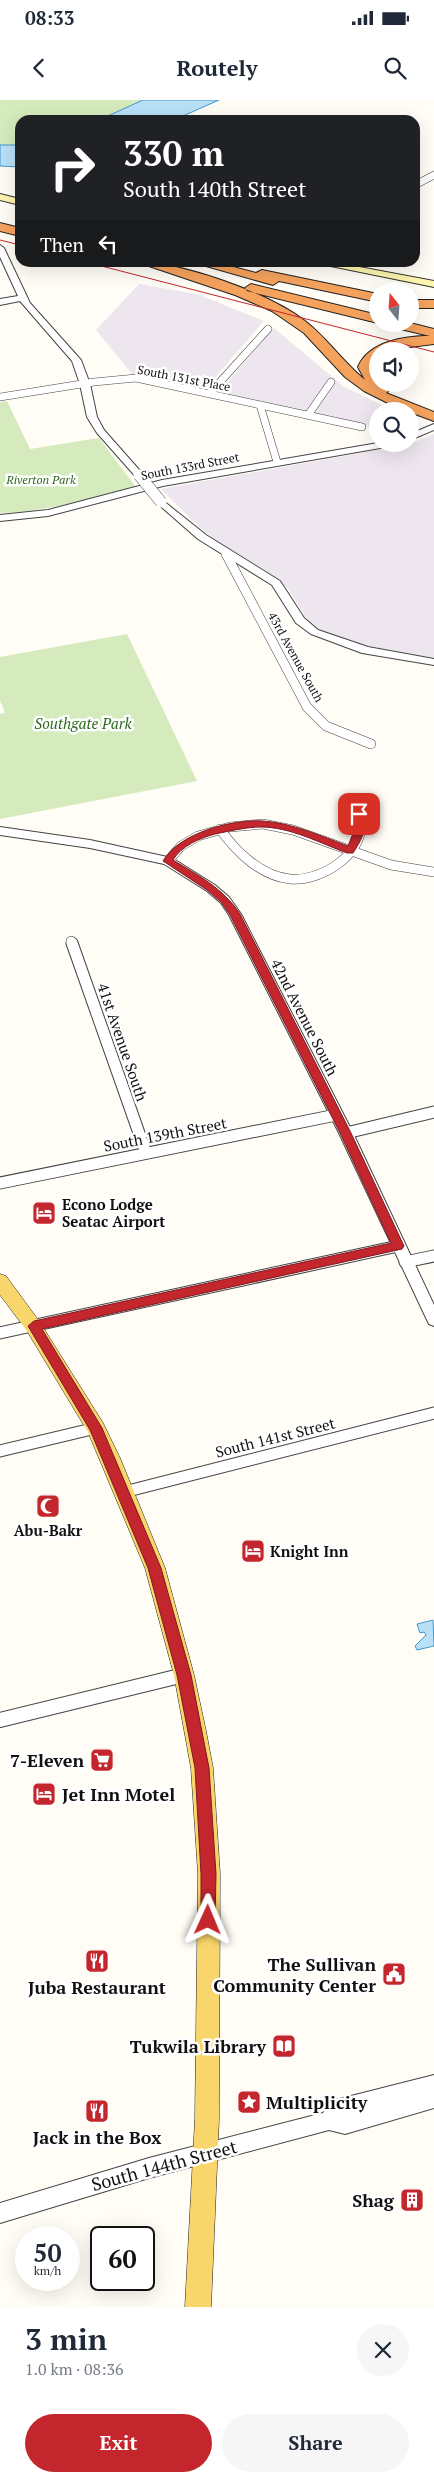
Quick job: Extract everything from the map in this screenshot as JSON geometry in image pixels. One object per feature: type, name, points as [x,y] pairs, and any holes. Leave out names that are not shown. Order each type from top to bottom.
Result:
[{"type":"highway","points":[[0,226],[15,231]]},
{"type":"highway","points":[[159,267],[230,290],[279,310],[317,337],[350,374],[365,386],[434,417]]},
{"type":"highway","points":[[165,267],[369,317]]},
{"type":"highway","points":[[218,267],[369,304]]},
{"type":"highway","points":[[227,267],[369,296]]},
{"type":"highway","points":[[419,304],[434,304]]},
{"type":"highway","points":[[419,316],[426,317]]},
{"type":"highway","points":[[419,329],[434,333]]},
{"type":"highway","points":[[408,402],[376,384],[366,372],[366,362],[375,352],[395,343],[434,340]]},
{"type":"highway","points":[[419,408],[434,417]]},
{"type":"highway","points":[[419,408],[434,411]]},
{"type":"main road","points":[[0,197],[15,202]]},
{"type":"main road","points":[[0,203],[15,203]]},
{"type":"main road","points":[[336,267],[351,268],[434,284]]},
{"type":"main road","points":[[340,268],[345,272],[434,290]]},
{"type":"main road","points":[[0,1281],[34,1326],[96,1428],[124,1492],[155,1568],[184,1675],[202,1768],[209,1874],[205,2154],[198,2307]]},
{"type":"street","points":[[420,182],[434,175]]},
{"type":"street","points":[[1,251],[22,298],[76,360],[85,384],[92,417],[100,431],[161,502],[182,522],[226,554],[276,584],[284,591],[304,624],[312,631],[357,647],[434,662]]},
{"type":"street","points":[[0,302],[22,298]]},
{"type":"street","points":[[210,393],[268,329]]},
{"type":"street","name":"South 131st Place","points":[[0,397],[136,378],[362,427]]},
{"type":"street","points":[[308,415],[331,382]]},
{"type":"street","points":[[260,405],[277,462]]},
{"type":"street","points":[[419,433],[434,427]]},
{"type":"street","name":"South 133rd Street","points":[[0,518],[48,513],[162,483],[369,447]]},
{"type":"street","name":"43rd Avenue South","points":[[226,554],[308,707],[326,726],[370,744]]},
{"type":"street","points":[[220,829],[226,839],[271,874],[288,879],[312,878],[324,873],[350,850],[359,835],[361,826],[359,814],[348,800]]},
{"type":"street","points":[[168,861],[172,853],[186,842],[220,829],[263,824],[281,827],[405,869],[434,872]]},
{"type":"street","name":"42nd Avenue South","points":[[0,831],[90,844],[168,861],[211,888],[225,900],[234,914],[346,1133],[405,1262],[434,1320]]},
{"type":"street","name":"41st Avenue South","points":[[71,941],[146,1153]]},
{"type":"street","points":[[346,1133],[434,1112]]},
{"type":"street","name":"South 139th Street","points":[[0,1183],[336,1115]]},
{"type":"street","points":[[0,1333],[398,1246]]},
{"type":"street","points":[[405,1262],[434,1256]]},
{"type":"street","name":"South 141st Street","points":[[124,1492],[434,1413]]},
{"type":"street","points":[[0,1451],[96,1428]]},
{"type":"street","points":[[0,1720],[184,1675]]},
{"type":"street","name":"South 144th Street","points":[[329,2121],[339,2108],[434,2084]]},
{"type":"street","name":"South 144th Street","points":[[0,2213],[205,2154],[329,2121],[345,2125],[434,2099]]},
{"type":"shaded area","points":[[139,284],[197,294],[264,321],[205,389],[133,375],[96,330]]},
{"type":"shaded area","points":[[274,328],[343,386],[376,402],[369,402],[369,427],[219,392]]},
{"type":"shaded area","points":[[434,434],[434,659],[359,644],[317,629],[309,623],[289,590],[281,582],[230,552],[199,527],[161,489],[369,451],[419,452],[419,440]]},
{"type":"green space","points":[[0,100],[143,100],[110,115],[15,115],[15,145],[0,145]]},
{"type":"green space","name":"Riverton Park","points":[[7,401],[30,449],[99,438],[135,486],[52,507],[0,513],[0,402]]},
{"type":"green space","name":"Southgate Park","points":[[127,634],[197,781],[0,819],[0,714],[5,713],[0,700],[0,657]]},
{"type":"water","points":[[143,100],[219,100],[185,115],[110,115]]},
{"type":"water","points":[[0,145],[15,145],[15,167],[0,166]]},
{"type":"water","points":[[433,1620],[434,1646],[417,1650],[415,1646],[426,1635],[424,1632],[420,1633],[417,1624]]},
{"type":"tram line","points":[[0,240],[15,244]]},
{"type":"tram line","points":[[105,267],[434,352]]},
{"type":"place","name":"Econo Lodge Seatac Airport","points":[[44,1213]]},
{"type":"place","name":"Abu-Bakr","points":[[48,1506]]},
{"type":"place","name":"Knight Inn","points":[[253,1551]]},
{"type":"place","name":"7-Eleven","points":[[102,1760]]},
{"type":"place","name":"Jet Inn Motel","points":[[44,1794]]},
{"type":"place","name":"Juba Restaurant","points":[[97,1961]]},
{"type":"place","name":"The Sullivan Community Center","points":[[394,1974]]},
{"type":"place","name":"Tukwila Library","points":[[284,2046]]},
{"type":"place","name":"Multiplicity","points":[[249,2102]]},
{"type":"place","name":"Jack in the Box","points":[[97,2111]]},
{"type":"place","name":"Shag","points":[[412,2200]]},
{"type":"route","points":[[208,1920],[209,1874],[202,1768],[184,1675],[155,1568],[96,1428],[34,1326],[398,1246],[346,1133],[234,914],[225,900],[211,888],[196,876],[168,861],[172,853],[186,842],[203,834],[241,825],[263,824],[299,831],[350,850],[359,835],[361,826],[359,814]]}]
